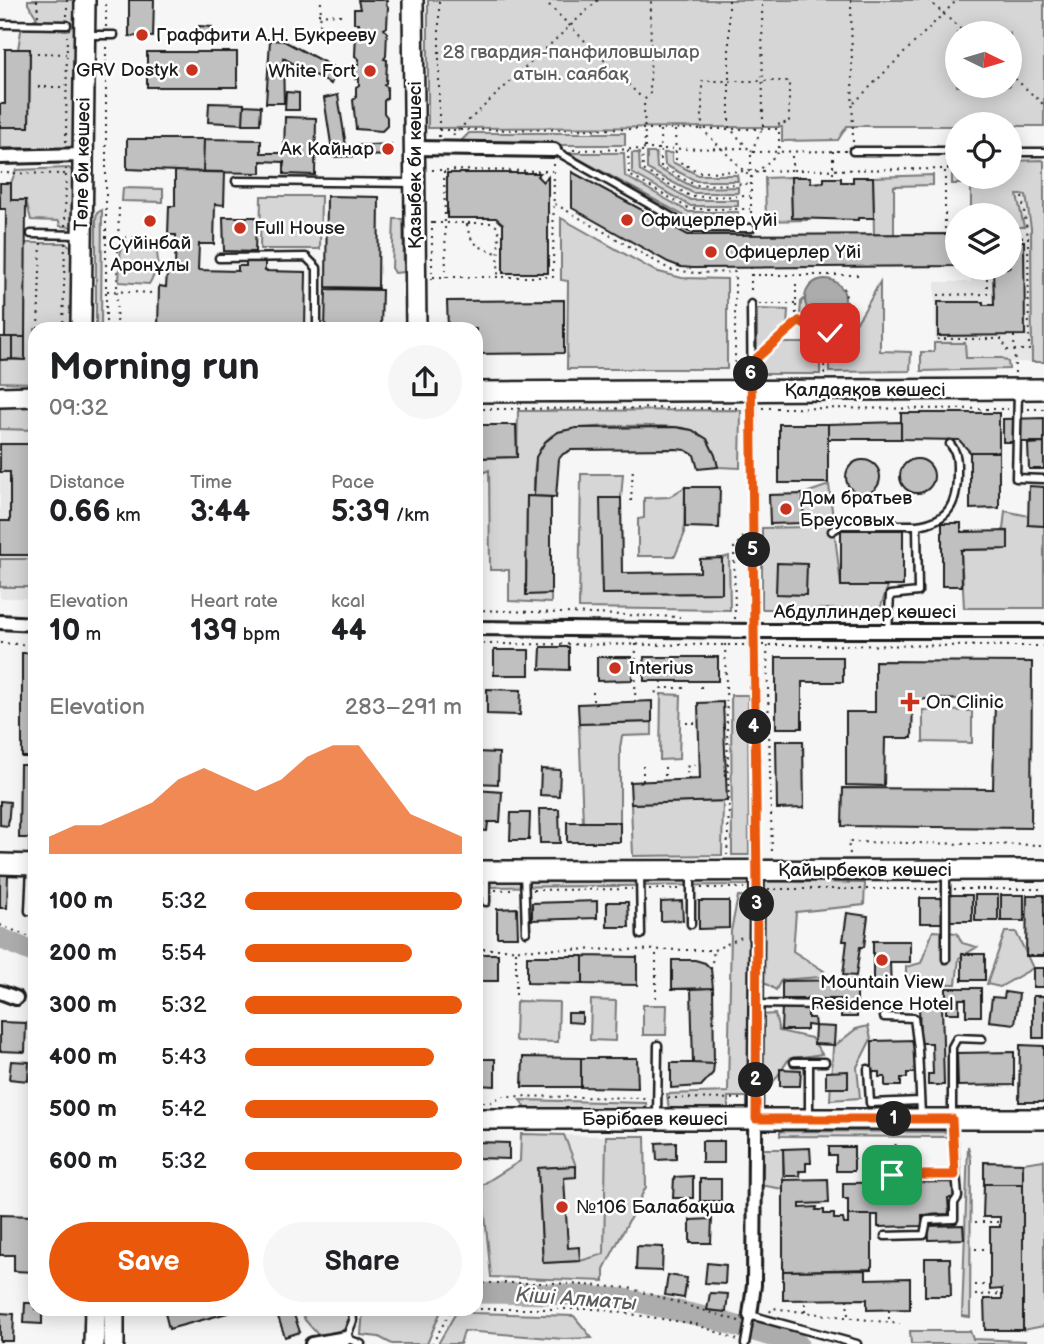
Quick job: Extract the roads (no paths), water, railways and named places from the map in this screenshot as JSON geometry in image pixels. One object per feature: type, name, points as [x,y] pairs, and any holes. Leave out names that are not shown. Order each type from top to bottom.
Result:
[{"type":"street","name":"Төле би көшесі","points":[[81,322],[82,235],[74,152],[76,30],[85,0]]},
{"type":"street","name":"Қазыбек би көшесі","points":[[413,0],[416,322]]},
{"type":"street","points":[[414,148],[554,150]]},
{"type":"street","points":[[0,157],[74,152]]},
{"type":"street","name":"Қалдаяқов көшесі","points":[[483,392],[752,402],[1044,389]]},
{"type":"street","points":[[0,397],[28,396]]},
{"type":"street","points":[[0,622],[28,624]]},
{"type":"street","name":"Абдуллиндер көшесі","points":[[483,628],[1044,631]]},
{"type":"street","points":[[0,864],[28,865]]},
{"type":"street","name":"Қайырбеков көшесі","points":[[483,877],[524,880],[691,879],[754,871],[946,879],[1044,870]]},
{"type":"street","points":[[749,1320],[754,1285],[756,1119],[754,871]]},
{"type":"street","points":[[0,992],[16,998]]},
{"type":"street","name":"Бәрібаев көшесі","points":[[483,1119],[809,1119],[921,1110],[952,1119],[1044,1119]]},
{"type":"street","points":[[94,1344],[95,1316]]},
{"type":"street","points":[[114,1316],[114,1344]]},
{"type":"street","points":[[312,1344],[346,1338]]},
{"type":"lane","points":[[0,24],[38,25],[110,35]]},
{"type":"lane","points":[[554,150],[691,228],[751,228]]},
{"type":"lane","points":[[853,151],[945,152]]},
{"type":"lane","points":[[1022,152],[1044,152]]},
{"type":"lane","points":[[236,181],[415,183]]},
{"type":"lane","points":[[31,234],[82,235]]},
{"type":"lane","points":[[219,258],[306,257],[317,268],[317,322]]},
{"type":"lane","points":[[751,304],[754,871]]},
{"type":"lane","points":[[1017,391],[1016,478],[1044,479]]},
{"type":"lane","points":[[832,531],[841,525],[930,523],[949,511],[957,494],[957,457],[950,444]]},
{"type":"lane","points":[[888,632],[890,595],[918,592],[917,525]]},
{"type":"lane","points":[[483,877],[486,902]]},
{"type":"lane","points":[[641,879],[641,935]]},
{"type":"lane","points":[[691,879],[691,924]]},
{"type":"lane","points":[[946,879],[946,959]]},
{"type":"lane","points":[[524,880],[526,932]]},
{"type":"lane","points":[[756,1004],[831,1005]]},
{"type":"lane","points":[[868,1069],[870,1102],[921,1110],[914,1018],[884,1017]]},
{"type":"lane","points":[[885,1236],[923,1235],[927,1220],[954,1219],[954,1203],[958,1197],[952,1119],[952,1047],[957,1038],[982,1039]]},
{"type":"lane","points":[[657,1119],[658,1045]]},
{"type":"lane","points":[[794,1062],[825,1062]]},
{"type":"lane","points":[[809,1062],[809,1119]]},
{"type":"lane","points":[[353,1316],[346,1338],[361,1344]]},
{"type":"lane","points":[[745,1343],[749,1320],[767,1320],[857,1344]]},
{"type":"waterway","name":"Кіші Алматы","points":[[0,938],[28,950]]},
{"type":"waterway","name":"Кіші Алматы","points":[[483,1293],[625,1299],[710,1318],[798,1344]]},
{"type":"place","name":"Граффити А.Н. Букрееву","points":[[142,35]]},
{"type":"place","name":"GRV Dostyk","points":[[192,70]]},
{"type":"place","name":"White Fort","points":[[370,71]]},
{"type":"place","name":"Ак Кайнар","points":[[388,149]]},
{"type":"place","name":"Офицерлер үйі","points":[[627,220]]},
{"type":"place","name":"Сүйінбай Аронұлы","points":[[150,221]]},
{"type":"place","name":"Full House","points":[[240,228]]},
{"type":"place","name":"Офицерлер Үйі","points":[[711,252]]},
{"type":"place","name":"Дом братьев Бреусовых","points":[[786,509]]},
{"type":"place","name":"Interius","points":[[615,668]]},
{"type":"place","name":"On Clinic","points":[[910,702]]},
{"type":"place","name":"Mountain View Residence Hotel","points":[[882,960]]},
{"type":"place","name":"№106 Балабақша","points":[[562,1207]]},
{"type":"park label","name":"28 гвардия-панфиловшылар атын. саябақ","points":[[571,63]]}]
